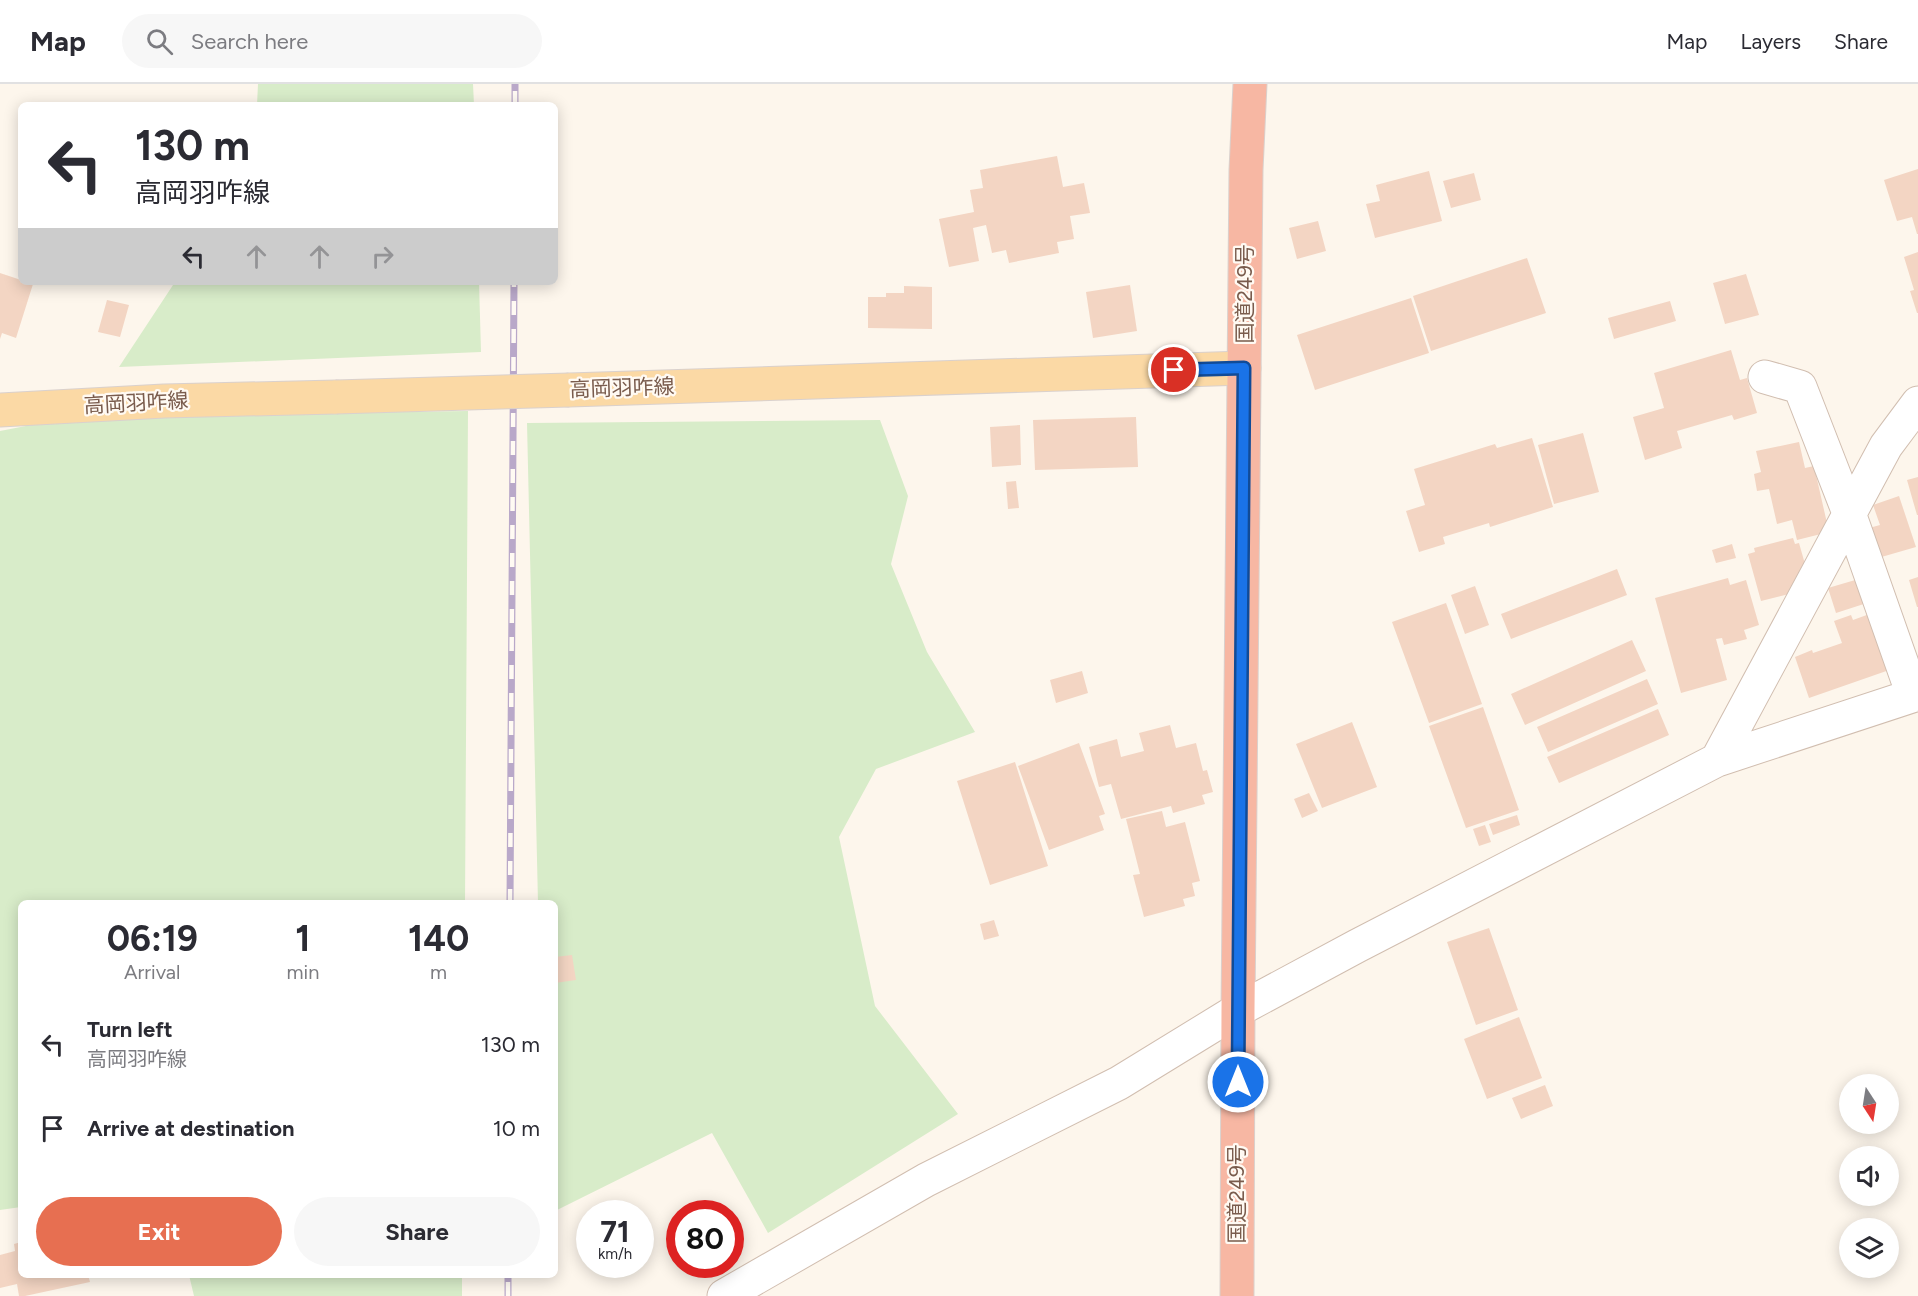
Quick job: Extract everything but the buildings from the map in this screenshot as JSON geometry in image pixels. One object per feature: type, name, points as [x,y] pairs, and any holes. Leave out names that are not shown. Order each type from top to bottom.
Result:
[{"type":"highway","name":"国道249号","points":[[1237,1296],[1246,170],[1250,84]]},
{"type":"main road","name":"高岡羽咋線","points":[[0,410],[164,401],[1244,368]]},
{"type":"street","points":[[724,1296],[926,1180],[1119,1083],[1238,1010],[1717,760],[1916,694],[1800,387],[1765,377]]},
{"type":"street","points":[[1717,760],[1886,446],[1918,403]]},
{"type":"green space","points":[[258,84],[473,84],[474,102],[257,102]]},
{"type":"green space","points":[[173,285],[479,285],[481,352],[119,367]]},
{"type":"green space","points":[[468,411],[465,900],[18,900],[18,1207],[0,1210],[0,431],[31,425],[176,415]]},
{"type":"green space","points":[[880,420],[908,496],[891,564],[927,652],[975,732],[876,769],[839,837],[875,1006],[958,1114],[768,1233],[712,1133],[558,1210],[558,900],[538,900],[527,423]]},
{"type":"green space","points":[[190,1278],[462,1278],[462,1296],[194,1296]]},
{"type":"railway","points":[[515,84],[515,102]]},
{"type":"railway","points":[[510,900],[514,285]]},
{"type":"railway","points":[[508,1278],[508,1296]]},
{"type":"route","points":[[1174,370],[1244,368],[1238,1082]]}]
